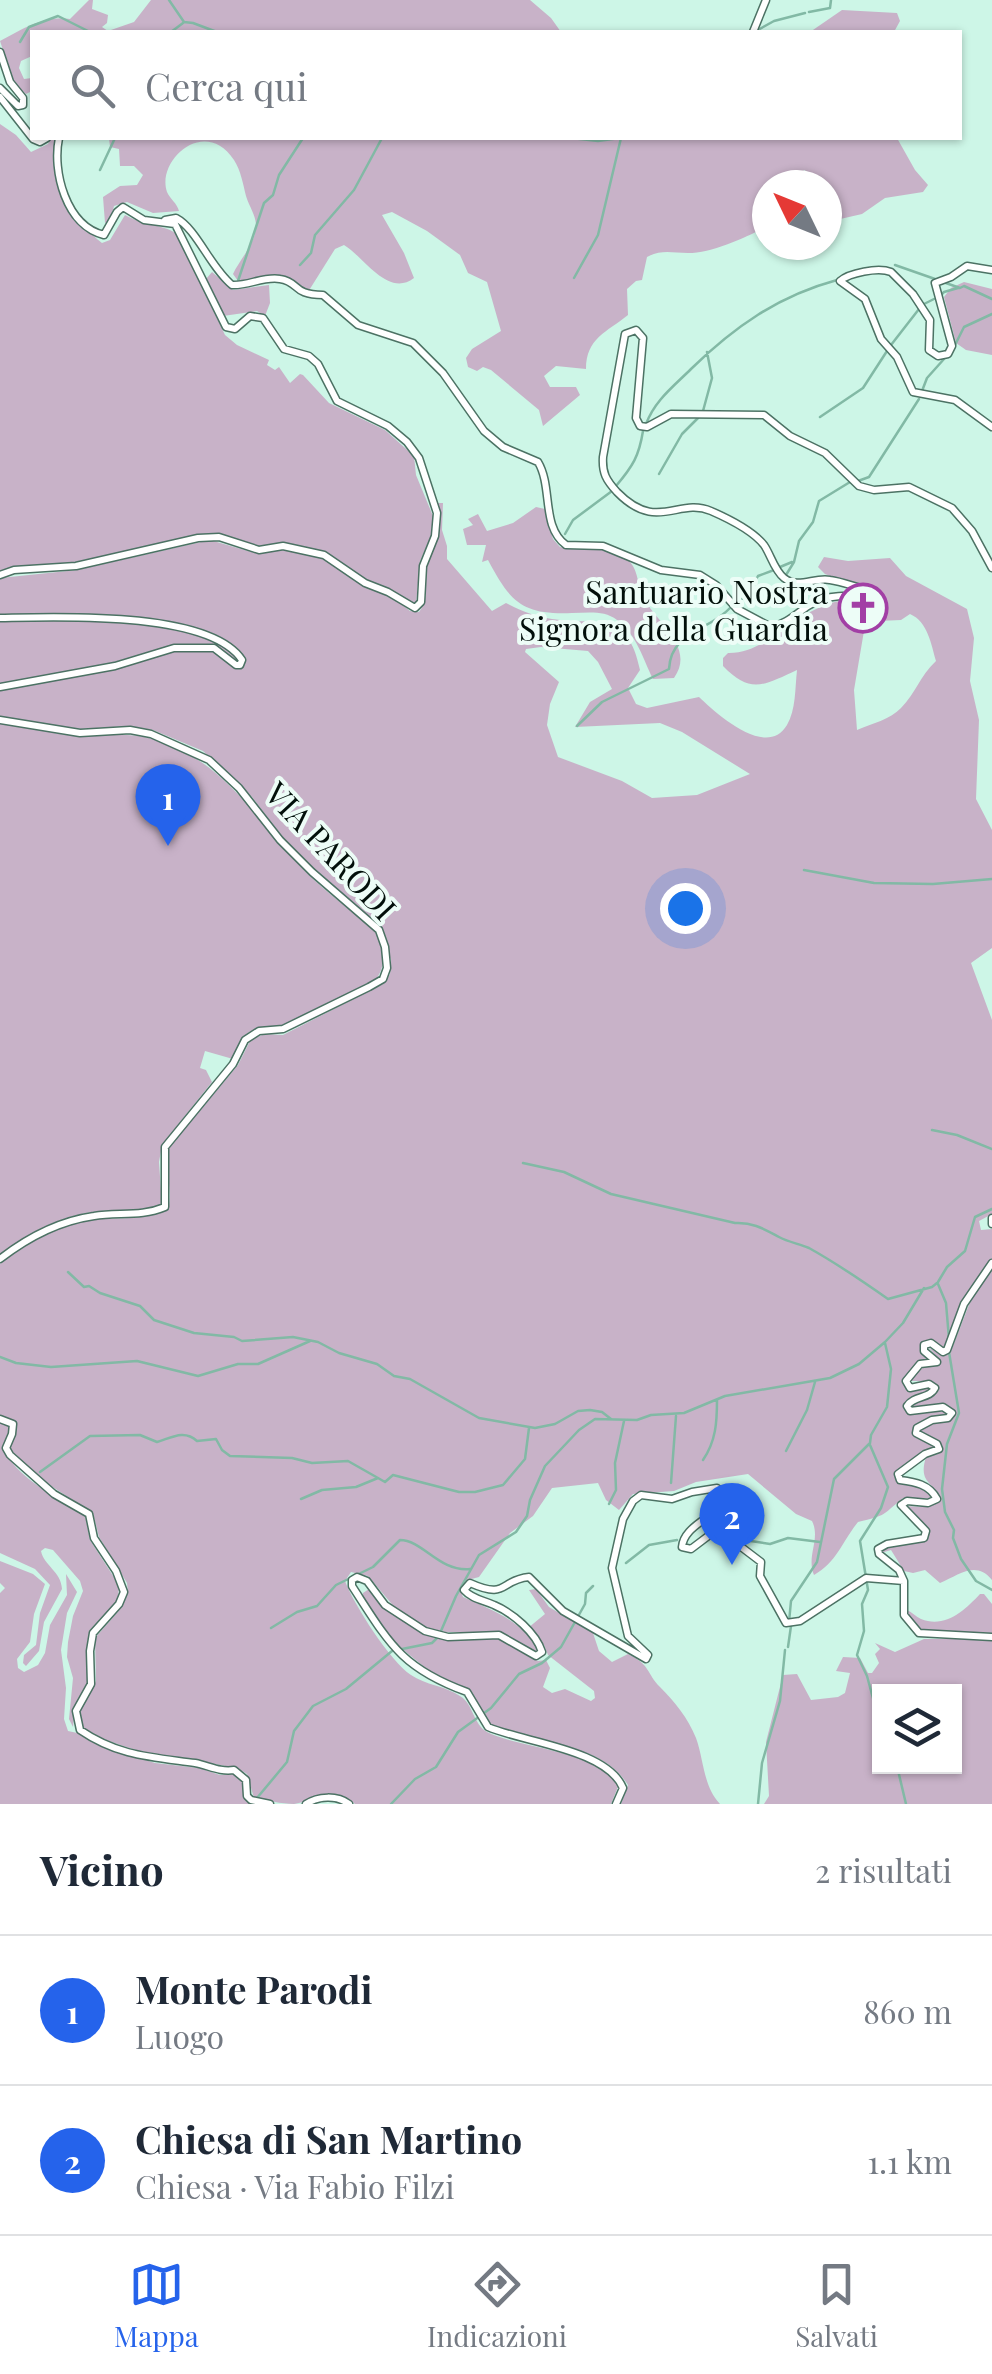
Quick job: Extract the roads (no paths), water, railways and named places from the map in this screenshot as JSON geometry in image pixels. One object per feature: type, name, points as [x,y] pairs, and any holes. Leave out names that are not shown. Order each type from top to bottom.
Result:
[{"type":"street","points":[[755,30],[766,0]]},
{"type":"street","points":[[0,52],[23,105],[18,106],[0,88]]},
{"type":"street","points":[[0,97],[30,135]]},
{"type":"street","points":[[0,575],[14,570],[76,566],[198,538],[219,537],[259,550],[283,546],[324,556],[365,583],[394,594],[415,608],[422,602],[424,563],[436,536],[437,513],[416,453],[388,426],[337,401],[318,364],[284,348],[263,318],[250,316],[237,328],[226,328],[175,224],[144,220],[122,208],[108,233],[96,233],[73,210],[60,186],[60,140]]},
{"type":"street","points":[[164,221],[176,218],[187,225],[207,257],[232,285],[274,278],[286,280],[303,294],[323,294],[358,325],[412,343],[436,364],[476,421],[503,448],[534,459],[548,486],[554,531],[566,545],[603,546],[661,570],[700,576],[716,585],[737,609],[771,627],[820,600],[846,595],[874,599],[877,595],[873,590],[820,580],[799,583],[786,579],[760,541],[711,512],[695,508],[670,513],[648,511],[627,501],[607,481],[603,457],[615,403],[622,342],[627,332],[636,330],[643,338],[636,414],[640,426],[647,427],[671,414],[759,413],[793,438],[825,452],[856,485],[904,486],[921,491],[958,513],[992,568]]},
{"type":"street","points":[[992,270],[966,266],[935,282],[952,346],[948,354],[938,356],[928,347],[931,324],[927,314],[891,272],[876,270],[846,276],[840,281],[865,300],[878,333],[897,357],[913,392],[954,400],[992,426]]},
{"type":"street","points":[[0,618],[121,619],[165,624],[227,644],[242,660],[236,665],[214,648],[174,648],[115,666],[0,687]]},
{"type":"street","name":"VIA PARODI","points":[[0,720],[80,733],[130,730],[196,752],[239,788],[312,872],[375,924],[386,947],[387,960],[386,974],[379,982],[281,1030],[258,1031],[245,1040],[234,1064],[165,1147],[164,1207],[145,1214],[92,1216],[66,1224],[39,1233],[0,1260]]},
{"type":"street","points":[[992,1263],[964,1304],[948,1349],[944,1352],[933,1344],[924,1345],[924,1351],[937,1362],[920,1364],[906,1381],[910,1388],[929,1384],[935,1388],[930,1394],[910,1401],[910,1411],[943,1408],[952,1414],[917,1428],[916,1433],[937,1444],[939,1450],[925,1454],[898,1474],[902,1481],[914,1481],[937,1498],[931,1502],[910,1500],[901,1505],[926,1531],[924,1538],[878,1549],[899,1570],[904,1581],[904,1615],[919,1633],[992,1637]]},
{"type":"street","points":[[0,1418],[13,1424],[6,1448],[10,1454],[54,1494],[87,1512],[94,1538],[123,1587],[122,1601],[93,1633],[91,1684],[76,1712],[80,1730],[110,1746],[154,1760],[238,1772],[246,1780],[251,1800],[270,1804]]},
{"type":"street","points":[[616,1804],[624,1788],[610,1772],[543,1742],[488,1726],[468,1692],[435,1681],[407,1660],[385,1636],[352,1586],[352,1580],[367,1580],[384,1605],[425,1631],[448,1637],[498,1635],[536,1656],[542,1652],[540,1647],[523,1626],[501,1608],[469,1596],[464,1590],[470,1583],[485,1590],[500,1590],[529,1577],[563,1611],[646,1659],[648,1654],[628,1636],[612,1572],[623,1518],[640,1495],[672,1499],[717,1488],[726,1494],[723,1503],[684,1536],[682,1546],[691,1549],[740,1512],[747,1511],[749,1518],[736,1543],[761,1562],[760,1576],[788,1624],[800,1621],[866,1578],[904,1581]]},
{"type":"street","points":[[306,1804],[326,1798],[349,1804]]},
{"type":"waterway","points":[[169,0],[184,22],[212,30]]},
{"type":"waterway","points":[[809,12],[830,8],[831,0]]},
{"type":"waterway","points":[[758,30],[805,13]]},
{"type":"waterway","points":[[20,42],[29,27],[58,16],[86,30]]},
{"type":"waterway","points":[[174,30],[183,23]]},
{"type":"waterway","points":[[100,170],[114,140]]},
{"type":"waterway","points":[[237,284],[264,203],[273,195],[279,175],[302,140]]},
{"type":"waterway","points":[[300,265],[311,253],[315,235],[354,190],[381,140]]},
{"type":"waterway","points":[[589,140],[605,140]]},
{"type":"waterway","points":[[574,278],[598,235],[621,140]]},
{"type":"waterway","points":[[895,265],[935,279]]},
{"type":"waterway","points":[[646,424],[666,394],[741,327],[776,304],[837,280]]},
{"type":"waterway","points":[[943,282],[964,286],[992,299]]},
{"type":"waterway","points":[[939,297],[958,288]]},
{"type":"waterway","points":[[924,304],[934,299]]},
{"type":"waterway","points":[[891,345],[919,309]]},
{"type":"waterway","points":[[955,345],[964,327],[992,314]]},
{"type":"waterway","points":[[820,417],[863,388],[887,351]]},
{"type":"waterway","points":[[703,411],[712,378],[707,352]]},
{"type":"waterway","points":[[922,391],[927,378],[944,359]]},
{"type":"waterway","points":[[858,481],[869,477],[919,399]]},
{"type":"waterway","points":[[659,474],[682,434],[698,418]]},
{"type":"waterway","points":[[616,486],[634,460],[643,431]]},
{"type":"waterway","points":[[786,575],[799,541],[813,522],[819,501],[850,482]]},
{"type":"waterway","points":[[565,534],[573,520],[612,491]]},
{"type":"waterway","points":[[780,567],[792,562]]},
{"type":"waterway","points":[[737,602],[747,596],[758,576],[774,570]]},
{"type":"waterway","points":[[577,726],[602,702],[669,669],[676,647],[730,608]]},
{"type":"waterway","points":[[804,870],[874,883],[992,879]]},
{"type":"waterway","points":[[932,1130],[992,1149]]},
{"type":"waterway","points":[[523,1163],[564,1172],[611,1194],[758,1227],[809,1248],[888,1299],[937,1283]]},
{"type":"waterway","points":[[938,1282],[947,1267],[965,1251],[975,1217],[992,1209]]},
{"type":"waterway","points":[[68,1272],[84,1287],[140,1306],[154,1320],[194,1333],[242,1341],[293,1337],[318,1342],[377,1364],[394,1376],[410,1379],[479,1418],[535,1428],[555,1424],[578,1411],[602,1412],[611,1419]]},
{"type":"waterway","points":[[938,1284],[946,1303],[949,1339]]},
{"type":"waterway","points":[[441,1631],[479,1555],[516,1532],[527,1516],[545,1466],[579,1430],[595,1419],[637,1420],[684,1413],[725,1396],[830,1378],[859,1364],[885,1342],[903,1323],[924,1288]]},
{"type":"waterway","points":[[0,1357],[51,1367],[137,1361],[198,1376],[238,1364],[258,1364],[310,1341]]},
{"type":"waterway","points":[[789,1622],[791,1601],[817,1562],[834,1479],[870,1443],[887,1407],[891,1369],[885,1343]]},
{"type":"waterway","points":[[949,1352],[959,1413],[947,1444],[942,1489],[945,1512],[961,1559],[976,1581],[992,1590]]},
{"type":"waterway","points":[[786,1451],[807,1410],[815,1382]]},
{"type":"waterway","points":[[703,1460],[715,1431],[717,1400]]},
{"type":"waterway","points":[[671,1483],[676,1416]]},
{"type":"waterway","points":[[609,1504],[616,1490],[615,1463],[624,1421]]},
{"type":"waterway","points":[[301,1499],[322,1490],[356,1487],[378,1478],[385,1482],[393,1475],[459,1492],[503,1485],[525,1459],[529,1428]]},
{"type":"waterway","points":[[40,1472],[90,1436],[140,1435],[157,1442],[182,1435],[197,1441],[216,1439],[230,1456],[292,1458],[312,1463],[348,1461],[378,1478]]},
{"type":"waterway","points":[[870,1445],[888,1487],[881,1508],[860,1541],[868,1590],[862,1604],[864,1631],[857,1655],[872,1694]]},
{"type":"waterway","points":[[744,1540],[770,1544],[788,1538],[820,1542]]},
{"type":"waterway","points":[[271,1628],[297,1612],[317,1606],[336,1585],[373,1567],[400,1540],[416,1545],[449,1566],[470,1569]]},
{"type":"waterway","points":[[626,1563],[649,1545],[677,1540]]},
{"type":"waterway","points":[[391,1804],[415,1779],[436,1767],[458,1732],[491,1708],[519,1674],[542,1663],[561,1647],[593,1586]]},
{"type":"waterway","points":[[788,1647],[791,1626]]},
{"type":"waterway","points":[[257,1798],[287,1762],[294,1731],[313,1706],[346,1689],[392,1651],[432,1643],[437,1638]]},
{"type":"waterway","points":[[758,1804],[762,1763],[780,1701],[785,1650]]},
{"type":"waterway","points":[[899,1774],[906,1804]]},
{"type":"place","name":"Santuario Nostra Signora della Guardia","points":[[863,608]]},
{"type":"place","name":"Monte Parodi","points":[[168,846]]},
{"type":"place","name":"Chiesa di San Martino","points":[[732,1565]]}]
